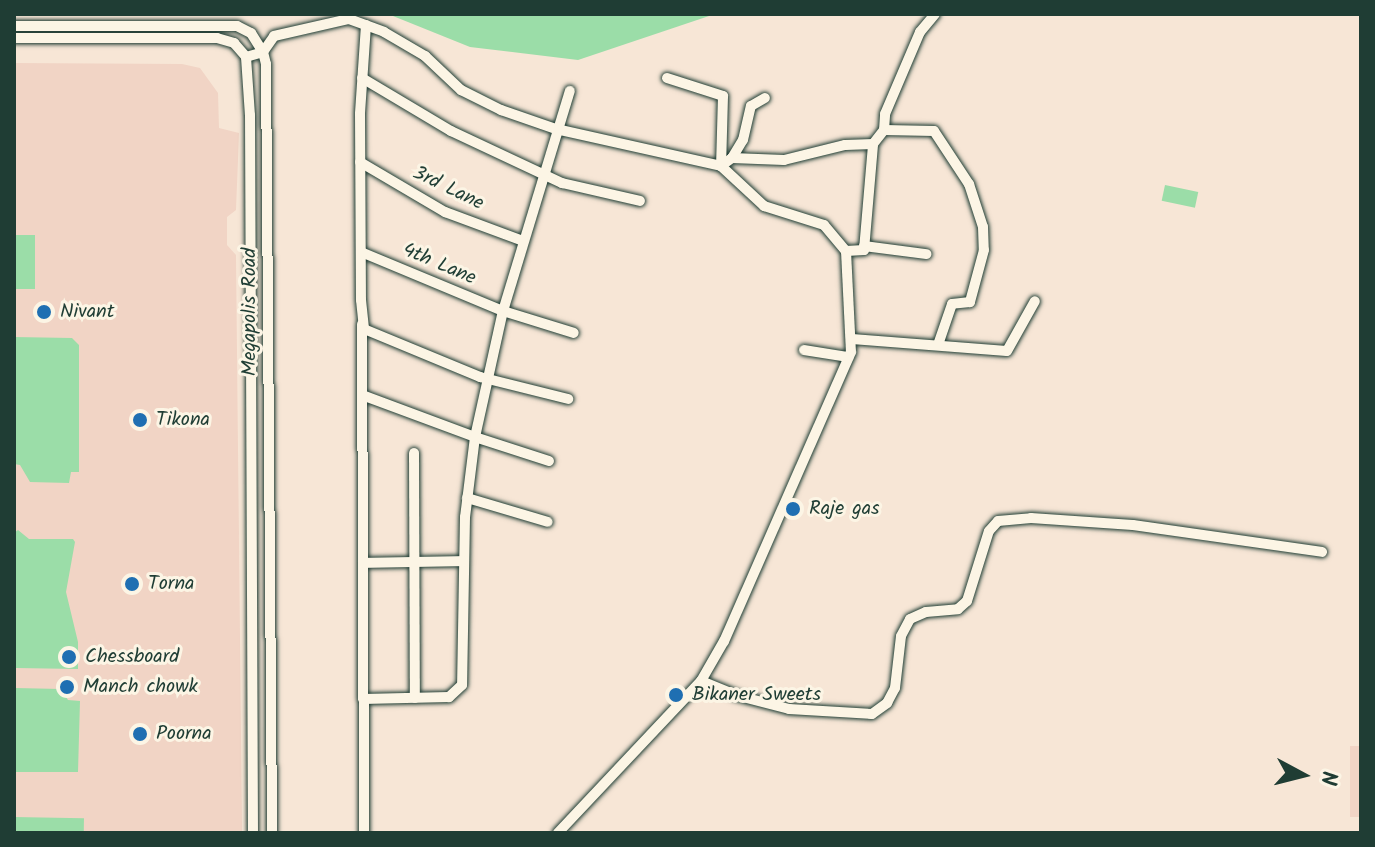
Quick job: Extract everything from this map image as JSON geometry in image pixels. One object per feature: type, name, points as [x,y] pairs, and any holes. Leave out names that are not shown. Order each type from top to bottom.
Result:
[{"type":"street","points":[[846,251],[864,250],[873,144],[884,130],[885,114],[920,32],[935,14]]},
{"type":"street","points":[[14,38],[217,38],[239,46],[246,57],[263,52],[274,36],[349,19],[425,56],[461,90],[501,110],[556,129],[721,166],[764,206],[824,225],[846,251],[852,339],[848,357],[724,641],[701,681],[558,833]]},
{"type":"street","points":[[364,833],[360,162],[366,25]]},
{"type":"street","points":[[14,26],[237,26],[251,33],[263,52]]},
{"type":"street","name":"Megapolis Road","points":[[263,52],[266,64],[272,833]]},
{"type":"street","name":"Megapolis Road","points":[[246,57],[250,115],[253,833]]},
{"type":"street","points":[[362,78],[451,131],[562,183],[640,201]]},
{"type":"street","points":[[667,78],[723,96],[721,166]]},
{"type":"street","points":[[363,699],[449,697],[462,685],[463,561],[475,437],[503,311],[570,91]]},
{"type":"street","points":[[721,166],[732,158],[743,140],[751,106],[765,98]]},
{"type":"street","points":[[884,130],[934,131],[969,184],[983,227],[984,250],[970,302],[952,304],[938,345]]},
{"type":"street","points":[[732,158],[784,160],[845,145],[873,144]]},
{"type":"street","name":"3rd Lane","points":[[360,162],[433,206],[523,241]]},
{"type":"street","points":[[864,246],[926,254]]},
{"type":"street","name":"4th Lane","points":[[361,252],[503,311],[574,333]]},
{"type":"street","points":[[852,339],[1007,351],[1035,301]]},
{"type":"street","points":[[362,318],[368,334],[487,377],[568,399]]},
{"type":"street","points":[[804,350],[848,357]]},
{"type":"street","points":[[362,395],[549,461]]},
{"type":"street","points":[[414,453],[415,698]]},
{"type":"street","points":[[467,498],[548,522]]},
{"type":"street","points":[[701,681],[735,695],[789,709],[872,714],[887,703],[895,688],[901,636],[910,619],[926,612],[958,609],[967,601],[989,531],[998,521],[1031,518],[1133,525],[1322,552]]},
{"type":"street","points":[[363,563],[463,561]]},
{"type":"shaded area","points":[[14,63],[182,64],[200,68],[218,93],[219,128],[239,133],[236,210],[227,217],[227,245],[236,255],[242,833],[14,833]]},
{"type":"shaded area","points":[[1350,746],[1361,746],[1361,817],[1350,817]]},
{"type":"green space","points":[[388,14],[715,14],[578,60],[470,47]]},
{"type":"green space","points":[[1165,185],[1198,192],[1195,208],[1162,201]]},
{"type":"green space","points":[[14,235],[35,235],[35,289],[14,289]]},
{"type":"green space","points":[[14,337],[72,338],[79,345],[79,472],[71,472],[69,483],[30,482],[20,465],[14,464]]},
{"type":"green space","points":[[18,530],[29,539],[73,539],[75,542],[66,592],[78,642],[78,669],[16,668],[14,533]]},
{"type":"green space","points":[[15,688],[61,689],[68,700],[80,701],[78,772],[15,772]]},
{"type":"green space","points":[[14,817],[84,818],[84,833],[14,833]]},
{"type":"place","name":"Nivant","points":[[44,312]]},
{"type":"place","name":"Tikona","points":[[140,420]]},
{"type":"place","name":"Raje gas","points":[[793,509]]},
{"type":"place","name":"Torna","points":[[132,584]]},
{"type":"place","name":"Chessboard","points":[[69,657]]},
{"type":"place","name":"Manch chowk","points":[[67,687]]},
{"type":"place","name":"Bikaner Sweets","points":[[676,695]]},
{"type":"place","name":"Poorna","points":[[140,734]]}]
